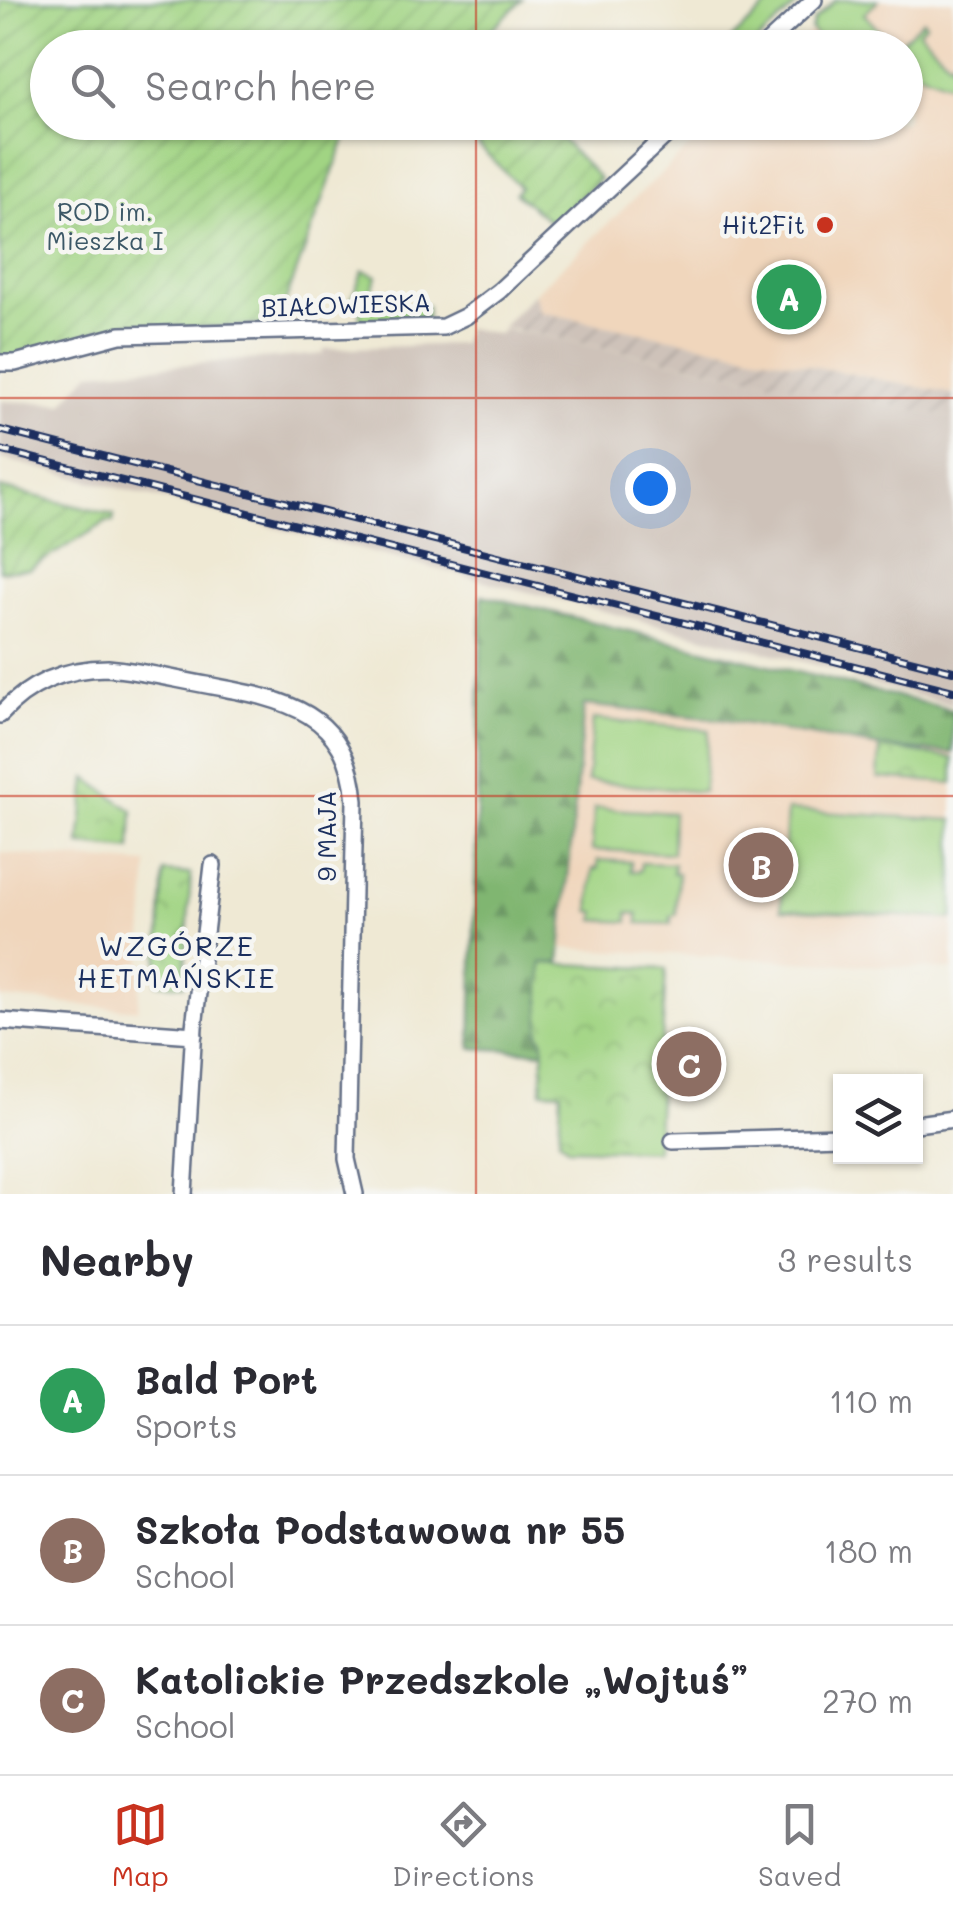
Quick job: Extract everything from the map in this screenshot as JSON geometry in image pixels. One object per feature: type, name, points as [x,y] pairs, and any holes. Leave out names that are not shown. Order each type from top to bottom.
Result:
[{"type":"street","points":[[782,30],[814,0]]},
{"type":"street","name":"BIAŁOWIESKA","points":[[0,363],[15,363],[120,336],[443,327],[466,316],[499,291],[661,140]]},
{"type":"street","name":"9 MAJA","points":[[0,716],[20,695],[47,679],[73,671],[108,668],[283,701],[308,713],[332,735],[349,768],[355,800],[348,1116],[353,1188]]},
{"type":"street","points":[[184,1194],[194,1035],[213,865]]},
{"type":"street","points":[[0,1021],[194,1035]]},
{"type":"street","points":[[923,1123],[953,1119]]},
{"type":"street","points":[[672,1141],[833,1136]]},
{"type":"shaded area","points":[[845,0],[953,0],[953,394],[540,312],[534,293],[697,140],[923,140],[923,30],[813,30]]},
{"type":"shaded area","points":[[534,293],[540,312],[953,394],[953,418],[502,327]]},
{"type":"shaded area","points":[[466,328],[500,334],[501,329],[529,333],[953,418],[953,705],[851,679],[852,674],[0,458],[0,401],[63,403],[91,372],[323,354],[324,349],[461,344]]},
{"type":"shaded area","points":[[584,705],[754,724],[880,747],[953,753],[953,970],[563,948]]},
{"type":"shaded area","points":[[0,853],[148,864],[138,1010],[0,998]]},
{"type":"green space","name":"ROD im. Mieszka I","points":[[0,0],[522,0],[491,30],[30,30],[30,140],[345,140],[279,319],[267,325],[97,331],[24,357],[0,357]]},
{"type":"green space","points":[[774,0],[800,2],[770,30],[741,30]]},
{"type":"green space","points":[[836,0],[879,0],[864,14],[879,30],[811,30],[814,20]]},
{"type":"green space","points":[[923,35],[949,62],[953,59],[953,86],[923,74]]},
{"type":"green space","points":[[473,140],[562,140],[600,179],[554,225],[515,193],[520,187]]},
{"type":"green space","points":[[363,271],[377,276],[366,304],[374,309],[427,306],[427,319],[360,322],[360,306],[349,305]]},
{"type":"green space","points":[[0,488],[114,515],[113,522],[29,569],[0,571]]},
{"type":"green space","points":[[482,595],[953,710],[953,753],[880,747],[724,720],[584,705],[560,963],[542,963],[544,1052],[471,1048]]},
{"type":"green space","points":[[593,719],[709,730],[703,792],[587,781]]},
{"type":"green space","points":[[880,747],[953,758],[953,783],[878,778]]},
{"type":"green space","points":[[87,778],[133,811],[131,850],[80,845]]},
{"type":"green space","points":[[594,808],[673,813],[672,853],[592,850]]},
{"type":"green space","points":[[787,810],[953,820],[953,919],[781,909]]},
{"type":"green space","points":[[598,860],[631,862],[631,871],[640,871],[641,863],[674,864],[673,873],[678,873],[676,915],[671,916],[671,924],[638,923],[638,914],[628,913],[628,922],[595,920],[596,912],[590,911],[593,869],[598,869]]},
{"type":"green space","points":[[164,872],[191,874],[184,985],[157,983]]},
{"type":"green space","points":[[542,963],[666,969],[656,1151],[568,1148],[559,1139],[561,1092],[542,1091]]},
{"type":"railway","points":[[0,430],[953,671]]},
{"type":"railway","points":[[0,450],[953,691]]},
{"type":"place","name":"Hit2Fit","points":[[825,225]]},
{"type":"place","name":"Bald Port","points":[[789,297]]},
{"type":"place","name":"Szkoła Podstawowa nr 55","points":[[761,865]]},
{"type":"place","name":"Katolickie Przedszkole „Wojtuś”","points":[[689,1064]]},
{"type":"district","name":"WZGÓRZE HETMAŃSKIE","points":[[177,962]]}]
